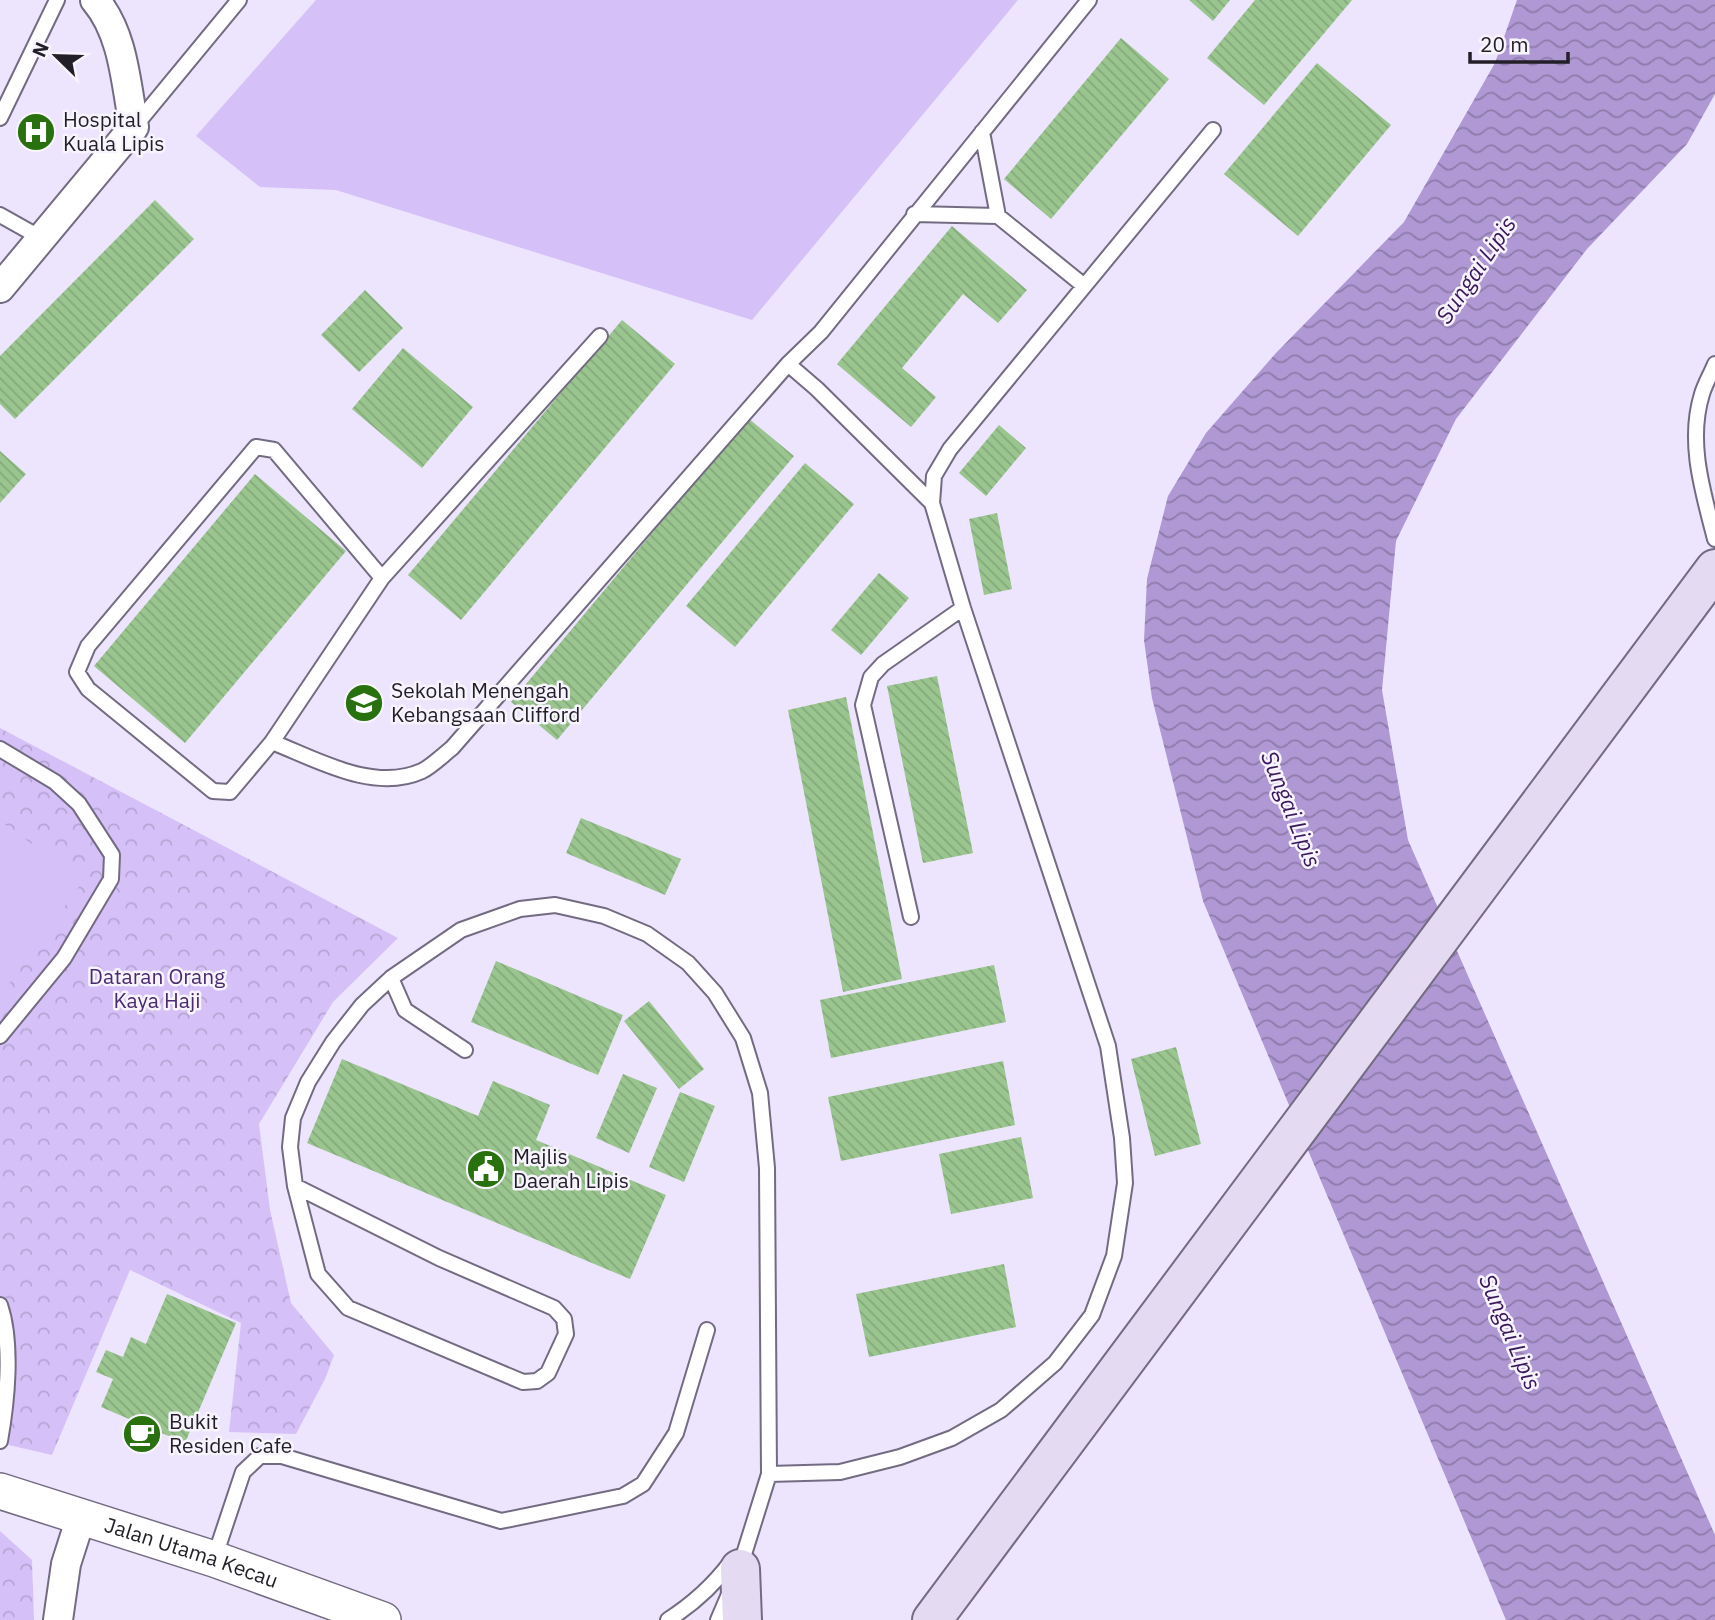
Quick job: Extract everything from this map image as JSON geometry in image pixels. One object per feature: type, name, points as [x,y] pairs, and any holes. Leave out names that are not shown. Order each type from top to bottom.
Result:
[{"type":"main road","points":[[932,1620],[1715,569]]},
{"type":"main road","points":[[742,1620],[744,1554]]},
{"type":"street","points":[[0,288],[134,127],[116,36],[103,9],[95,0]]},
{"type":"street","name":"Jalan Utama Kecau","points":[[0,1491],[214,1559],[381,1620]]},
{"type":"street","points":[[58,1620],[66,1564],[81,1517]]},
{"type":"lane","points":[[0,118],[57,0]]},
{"type":"lane","points":[[134,127],[239,0]]},
{"type":"lane","points":[[272,742],[354,774],[390,779],[422,771],[452,748],[788,364],[821,332],[1089,0]]},
{"type":"lane","points":[[769,1474],[841,1472],[900,1457],[952,1438],[1001,1410],[1055,1363],[1092,1315],[1114,1256],[1125,1183],[1122,1138],[1108,1046],[964,608],[932,503],[934,476],[945,455],[1213,130]]},
{"type":"lane","points":[[982,132],[998,216]]},
{"type":"lane","points":[[914,214],[998,216],[1083,285]]},
{"type":"lane","points":[[0,215],[41,238]]},
{"type":"lane","points":[[382,578],[274,450],[256,447],[88,646],[77,673],[88,689],[213,791],[230,792],[272,742],[382,578],[600,336]]},
{"type":"lane","points":[[788,364],[817,388],[932,503]]},
{"type":"lane","points":[[1715,364],[1702,392],[1696,422],[1696,453],[1715,538]]},
{"type":"lane","points":[[911,918],[863,705],[872,677],[883,664],[964,608]]},
{"type":"lane","points":[[0,749],[55,782],[79,804],[112,855],[111,879],[64,958],[0,1036]]},
{"type":"lane","points":[[295,1186],[439,1258],[554,1308],[564,1319],[566,1334],[548,1373],[537,1381],[523,1382],[348,1308],[318,1274],[295,1186],[290,1147],[293,1118],[308,1083],[333,1042],[362,1005],[391,978],[461,930],[520,909],[555,905],[604,916],[647,934],[688,963],[715,993],[743,1038],[760,1093],[767,1168],[769,1474],[744,1554],[718,1620]]},
{"type":"lane","points":[[391,978],[405,1010],[465,1050]]},
{"type":"lane","points":[[0,1305],[7,1352],[4,1417],[0,1441]]},
{"type":"lane","points":[[214,1559],[243,1472],[260,1456],[282,1456],[501,1521],[623,1496],[643,1484],[676,1433],[707,1330]]},
{"type":"lane","points":[[668,1620],[695,1602],[744,1554]]},
{"type":"green space","points":[[316,0],[1018,0],[752,320],[336,190],[260,187],[196,136]]},
{"type":"green space","name":"Dataran Orang Kaya Haji","points":[[0,728],[398,938],[333,1002],[259,1124],[270,1210],[291,1303],[334,1355],[325,1379],[296,1434],[229,1432],[241,1323],[130,1270],[52,1455],[0,1443]]},
{"type":"green space","points":[[0,821],[83,881],[0,996]]},
{"type":"green space","points":[[0,1531],[32,1560],[34,1620],[0,1620]]},
{"type":"water","name":"Sungai Lipis","points":[[1517,0],[1715,0],[1715,94],[1687,144],[1587,249],[1456,419],[1396,541],[1382,690],[1408,840],[1715,1535],[1715,1620],[1506,1620],[1203,901],[1152,698],[1144,640],[1147,579],[1168,496],[1206,433],[1276,353],[1404,222],[1495,63]]},
{"type":"building","points":[[1189,0],[1230,0],[1213,21]]},
{"type":"building","points":[[1255,0],[1352,0],[1264,105],[1207,58]]},
{"type":"building","points":[[1121,38],[1169,79],[1051,219],[1004,179]]},
{"type":"building","points":[[1317,63],[1391,125],[1298,236],[1224,174]]},
{"type":"building","points":[[155,200],[194,239],[15,419],[0,404],[0,356]]},
{"type":"building","points":[[952,226],[1027,290],[998,323],[963,294],[902,368],[936,397],[911,427],[837,364]]},
{"type":"building","points":[[365,290],[403,328],[359,372],[321,335]]},
{"type":"building","points":[[622,320],[675,364],[461,620],[408,575]]},
{"type":"building","points":[[403,348],[473,407],[422,468],[352,409]]},
{"type":"building","points":[[748,418],[794,456],[557,740],[511,702]]},
{"type":"building","points":[[999,425],[1026,448],[986,496],[959,473]]},
{"type":"building","points":[[0,451],[26,474],[0,503]]},
{"type":"building","points":[[805,463],[854,504],[735,647],[686,606]]},
{"type":"building","points":[[255,474],[346,551],[185,743],[94,666]]},
{"type":"building","points":[[997,513],[1012,589],[984,595],[969,519]]},
{"type":"building","points":[[879,573],[909,598],[861,655],[831,630]]},
{"type":"building","points":[[937,676],[973,853],[923,863],[887,686]]},
{"type":"building","points":[[846,697],[902,979],[843,992],[788,710]]},
{"type":"building","points":[[581,818],[681,859],[665,895],[566,853]]},
{"type":"building","points":[[496,961],[623,1015],[598,1075],[471,1022]]},
{"type":"building","points":[[994,965],[1006,1022],[831,1058],[820,1000]]},
{"type":"building","points":[[649,1001],[704,1069],[679,1089],[624,1021]]},
{"type":"building","points":[[1176,1047],[1201,1144],[1155,1156],[1131,1059]]},
{"type":"building","name":"Majlis Daerah Lipis","points":[[342,1059],[478,1116],[493,1081],[550,1105],[536,1140],[666,1195],[630,1279],[307,1143]]},
{"type":"building","points":[[1003,1061],[1015,1125],[841,1161],[828,1097]]},
{"type":"building","points":[[623,1074],[657,1088],[629,1153],[596,1138]]},
{"type":"building","points":[[680,1092],[715,1106],[684,1182],[649,1167]]},
{"type":"building","points":[[1021,1137],[1033,1198],[951,1214],[939,1154]]},
{"type":"building","points":[[1004,1264],[1016,1327],[869,1357],[856,1294]]},
{"type":"building","points":[[167,1294],[236,1323],[185,1443],[101,1407],[113,1379],[96,1372],[106,1350],[123,1357],[131,1337],[146,1344]]},
{"type":"place","name":"Hospital Kuala Lipis","points":[[36,132]]},
{"type":"place","name":"Sekolah Menengah Kebangsaan Clifford","points":[[364,703]]},
{"type":"place","name":"Majlis Daerah Lipis","points":[[486,1169]]},
{"type":"place","name":"Bukit Residen Cafe","points":[[142,1434]]}]
